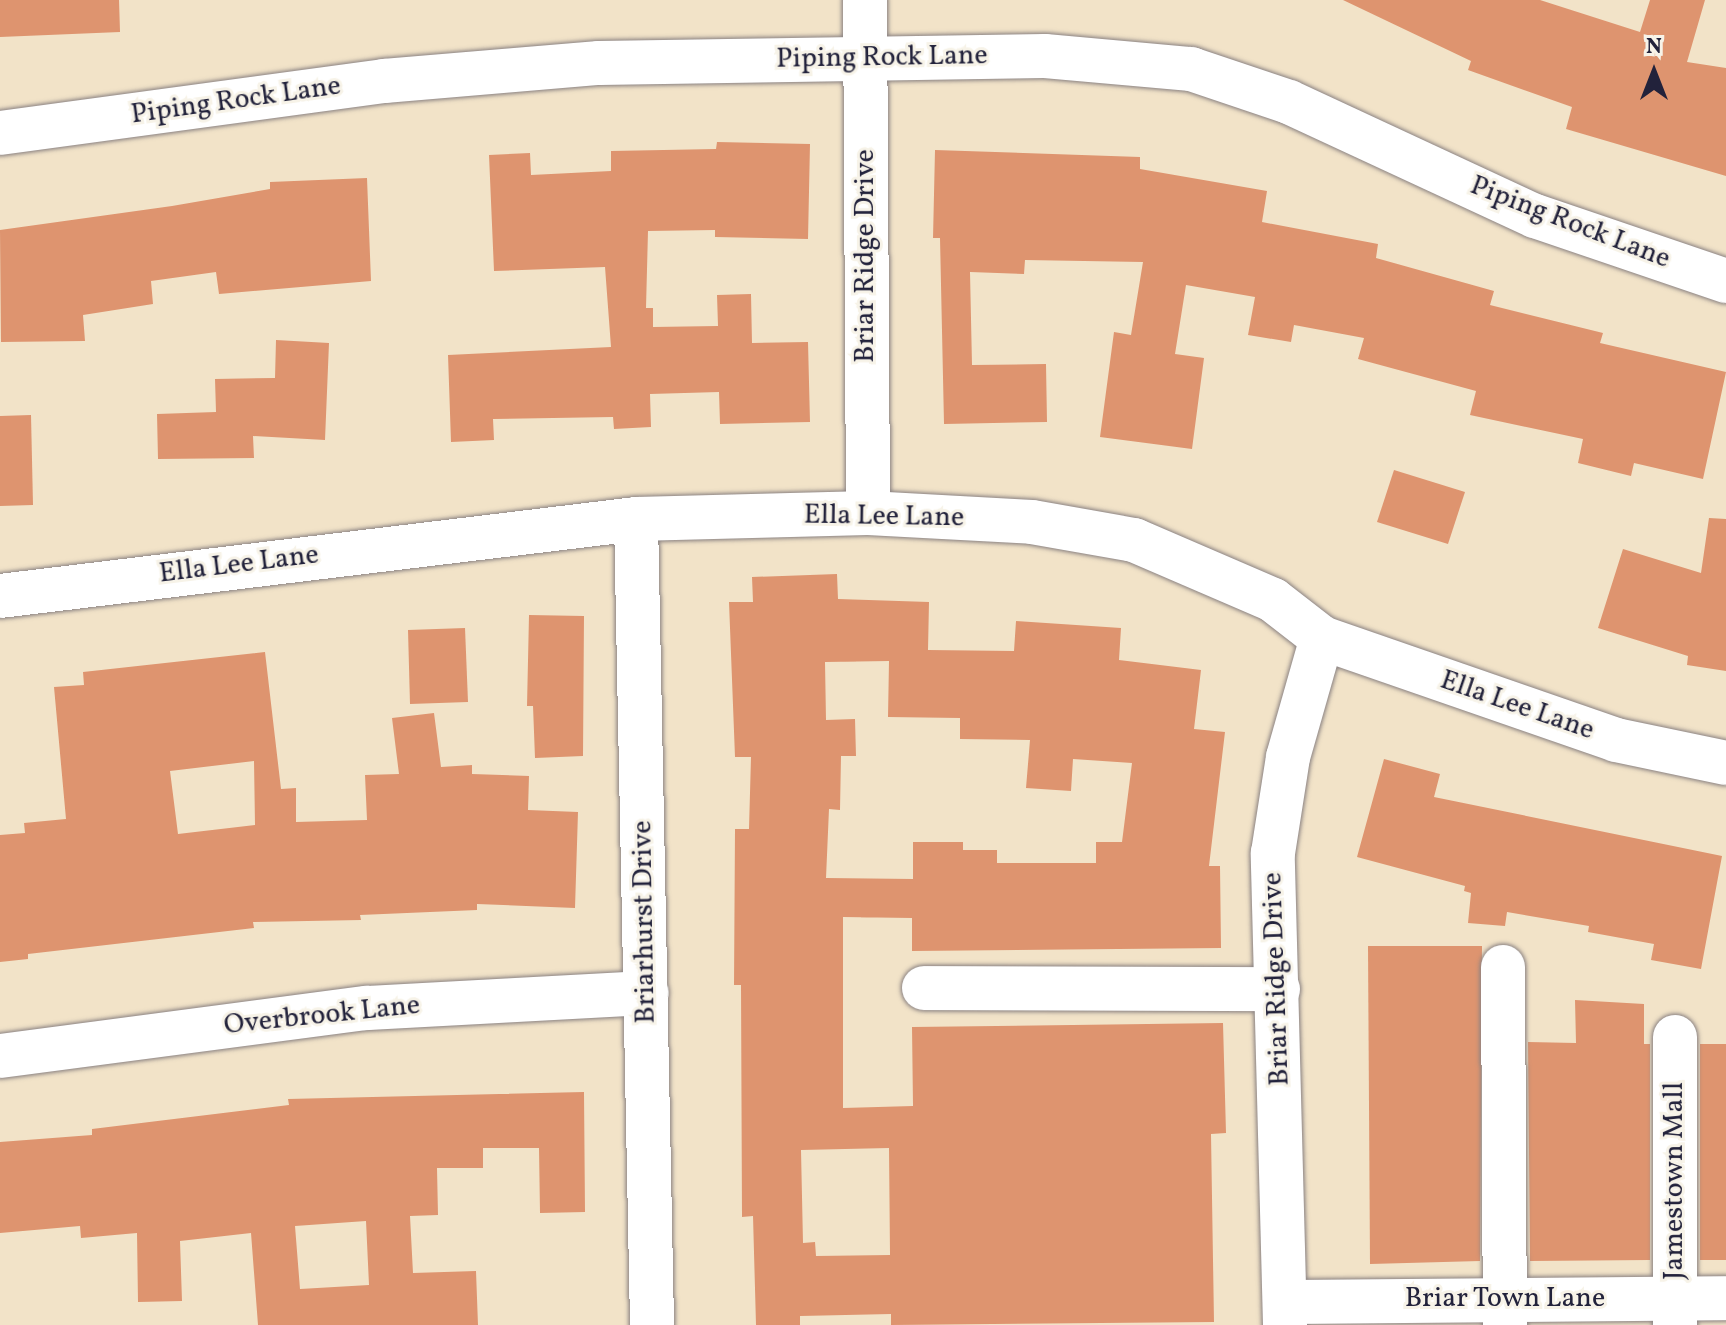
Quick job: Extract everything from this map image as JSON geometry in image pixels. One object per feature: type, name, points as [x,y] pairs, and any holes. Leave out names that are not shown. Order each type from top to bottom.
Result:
[{"type":"street","name":"Briar Ridge Drive","points":[[865,0],[868,513]]},
{"type":"street","name":"Piping Rock Lane","points":[[0,133],[399,80],[599,63],[1045,56],[1191,69],[1289,102],[1535,216],[1726,281]]},
{"type":"street","name":"Ella Lee Lane","points":[[0,596],[636,519],[868,513],[1032,522],[1134,540],[1273,600],[1322,638],[1616,740],[1726,763]]},
{"type":"street","name":"Briarhurst Drive","points":[[636,519],[652,1325]]},
{"type":"street","name":"Briar Ridge Drive","points":[[1285,1313],[1273,853],[1288,757],[1322,638]]},
{"type":"street","points":[[1503,967],[1505,1312]]},
{"type":"street","points":[[924,988],[1278,989]]},
{"type":"street","name":"Overbrook Lane","points":[[0,1056],[367,1008],[647,993]]},
{"type":"street","name":"Jamestown Mall","points":[[1675,1037],[1675,1312]]},
{"type":"street","name":"Briar Town Lane","points":[[1285,1313],[1675,1312],[1726,1298]]},
{"type":"building","points":[[0,0],[119,0],[120,32],[0,37]]},
{"type":"building","points":[[1343,0],[1540,0],[1640,32],[1650,0],[1705,0],[1687,62],[1726,68],[1726,176],[1566,129],[1572,107],[1468,70],[1471,61]]},
{"type":"building","points":[[717,142],[810,144],[808,239],[715,237],[715,230],[648,231],[646,308],[653,308],[653,327],[718,326],[717,295],[751,294],[752,343],[808,342],[810,422],[720,424],[719,392],[650,394],[651,427],[614,429],[613,417],[493,419],[494,440],[451,442],[448,355],[611,347],[605,267],[494,271],[489,155],[530,153],[531,175],[611,171],[611,151],[716,149]]},
{"type":"building","points":[[935,150],[1140,157],[1140,169],[1267,191],[1262,222],[1378,244],[1376,258],[1494,291],[1490,305],[1603,333],[1600,343],[1726,372],[1703,479],[1634,463],[1631,476],[1578,463],[1583,439],[1470,415],[1476,391],[1358,359],[1364,338],[1294,325],[1291,342],[1248,335],[1255,297],[1186,285],[1175,354],[1204,358],[1192,449],[1100,437],[1114,332],[1131,335],[1143,262],[1025,260],[1024,274],[970,272],[972,365],[1046,364],[1047,422],[944,424],[940,238],[933,238]]},
{"type":"building","points":[[367,178],[371,281],[219,294],[216,272],[151,281],[153,304],[83,315],[85,341],[1,342],[0,230],[270,189],[270,182]]},
{"type":"building","points":[[276,340],[329,343],[325,440],[253,436],[254,458],[158,459],[157,414],[216,412],[215,379],[275,378]]},
{"type":"building","points":[[31,415],[33,505],[0,506],[0,416]]},
{"type":"building","points":[[1394,470],[1465,492],[1448,544],[1377,522]]},
{"type":"building","points":[[1709,518],[1726,519],[1726,671],[1687,665],[1688,656],[1598,628],[1623,549],[1701,573]]},
{"type":"building","points":[[837,574],[838,599],[929,602],[928,650],[1014,651],[1016,621],[1121,628],[1119,660],[1201,670],[1194,729],[1225,732],[1209,866],[1220,866],[1221,948],[912,951],[912,918],[843,917],[843,1108],[913,1106],[912,1027],[1223,1023],[1226,1133],[1211,1134],[1214,1322],[891,1325],[891,1314],[800,1316],[800,1325],[756,1325],[753,1216],[742,1217],[741,985],[734,985],[735,829],[749,829],[751,757],[735,757],[729,602],[753,602],[752,577]],"holes":[[[889,661],[888,717],[960,718],[960,739],[1030,740],[1026,788],[1071,791],[1073,759],[1132,763],[1122,842],[1096,842],[1096,863],[997,863],[997,850],[963,850],[963,842],[913,842],[913,879],[826,878],[829,809],[840,810],[841,756],[856,756],[855,719],[826,720],[825,662]],[[889,1148],[890,1255],[816,1256],[815,1242],[803,1243],[801,1150]]]},
{"type":"building","points":[[529,615],[584,616],[583,756],[535,758],[533,706],[527,706]]},
{"type":"building","points":[[465,628],[468,702],[410,704],[408,630]]},
{"type":"building","points":[[265,652],[281,789],[296,788],[296,822],[367,820],[365,775],[399,774],[392,718],[434,713],[441,767],[472,765],[472,774],[529,776],[528,810],[578,812],[575,908],[477,904],[477,910],[360,915],[361,920],[253,922],[254,928],[28,954],[28,959],[0,962],[0,835],[25,833],[24,823],[66,819],[54,687],[84,685],[83,672]],"holes":[[[254,761],[255,825],[178,834],[170,771]]]},
{"type":"building","points":[[1384,759],[1440,774],[1434,797],[1722,856],[1701,969],[1651,960],[1654,944],[1588,932],[1589,926],[1507,912],[1505,926],[1468,923],[1471,893],[1464,891],[1465,886],[1357,857]]},
{"type":"building","points":[[1368,946],[1482,946],[1480,1261],[1370,1264]]},
{"type":"building","points":[[1575,1000],[1644,1004],[1644,1044],[1650,1044],[1650,1260],[1530,1261],[1528,1042],[1576,1043]]},
{"type":"building","points":[[1700,1044],[1726,1044],[1726,1260],[1700,1260]]},
{"type":"building","points":[[584,1092],[585,1212],[540,1213],[539,1148],[483,1148],[483,1168],[437,1168],[438,1215],[410,1216],[413,1273],[476,1271],[478,1325],[258,1325],[251,1233],[180,1241],[182,1301],[138,1302],[137,1233],[81,1238],[80,1226],[0,1233],[0,1142],[92,1135],[92,1129],[289,1105],[288,1099]],"holes":[[[366,1221],[369,1285],[300,1289],[295,1226]]]}]
